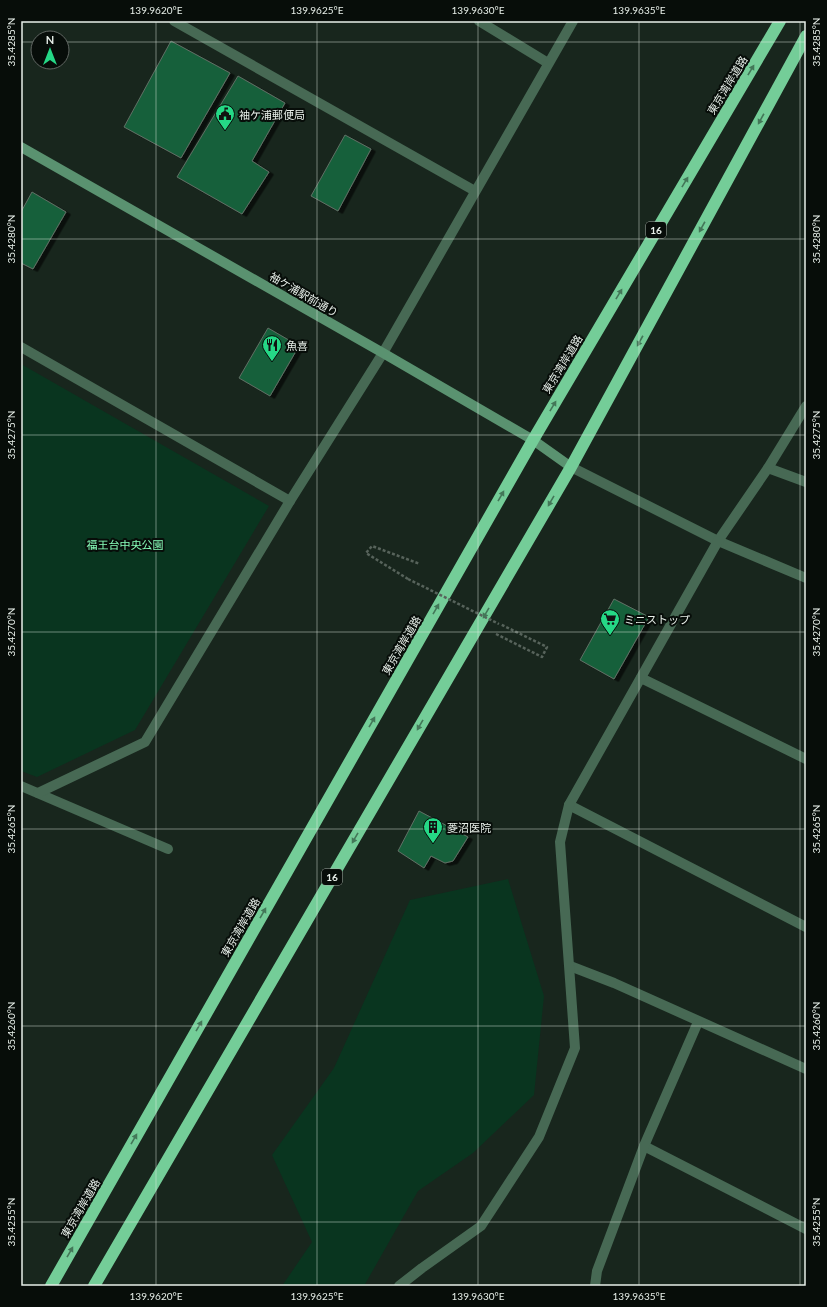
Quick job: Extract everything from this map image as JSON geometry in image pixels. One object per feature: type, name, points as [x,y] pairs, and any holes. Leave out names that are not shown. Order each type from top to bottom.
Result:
[{"type":"highway","name":"東京湾岸道路","points":[[51,1286],[533,440],[778,22]]},
{"type":"highway","name":"16","points":[[94,1286],[571,467],[806,36]]},
{"type":"street","points":[[174,21],[475,191]]},
{"type":"street","points":[[479,21],[548,63]]},
{"type":"street","points":[[38,793],[146,742],[290,501],[383,353],[573,21]]},
{"type":"street","name":"袖ケ浦駅前通り","points":[[21,147],[533,440],[571,467]]},
{"type":"street","points":[[21,347],[290,501]]},
{"type":"street","points":[[399,1286],[481,1226],[539,1137],[575,1048],[560,842],[569,805],[718,541],[768,468],[806,406]]},
{"type":"street","points":[[571,467],[718,541],[806,578]]},
{"type":"street","points":[[768,468],[806,482]]},
{"type":"street","points":[[641,678],[806,759]]},
{"type":"street","points":[[21,786],[168,849]]},
{"type":"street","points":[[569,805],[806,927]]},
{"type":"street","points":[[570,966],[614,983],[698,1022],[806,1069]]},
{"type":"street","points":[[595,1286],[597,1271],[644,1146],[698,1022]]},
{"type":"street","points":[[644,1146],[806,1229]]},
{"type":"path","points":[[420,564],[372,546],[366,553],[408,579],[547,647],[542,657],[496,634]]},
{"type":"green space","name":"福王台中央公園","points":[[21,364],[269,506],[135,730],[37,777],[21,771]]},
{"type":"green space","points":[[508,879],[544,996],[534,1095],[473,1153],[418,1191],[364,1286],[282,1286],[312,1242],[272,1155],[334,1068],[410,900]]},
{"type":"building","points":[[171,41],[230,73],[181,158],[124,127]]},
{"type":"building","points":[[238,76],[285,103],[252,161],[269,172],[242,214],[177,177]]},
{"type":"building","points":[[345,135],[371,149],[338,211],[311,196]]},
{"type":"building","points":[[32,192],[66,212],[33,269],[21,263],[21,212]]},
{"type":"building","points":[[268,328],[299,346],[270,396],[239,378]]},
{"type":"building","points":[[614,599],[649,617],[614,679],[580,660]]},
{"type":"building","name":"菱沼医院","points":[[419,811],[468,837],[453,861],[445,863],[431,856],[424,868],[398,851]]},
{"type":"place","name":"袖ケ浦郵便局","points":[[225,131]]},
{"type":"place","name":"魚喜","points":[[272,362]]},
{"type":"place","name":"ミニストップ","points":[[610,636]]},
{"type":"place","name":"菱沼医院","points":[[433,844]]}]
